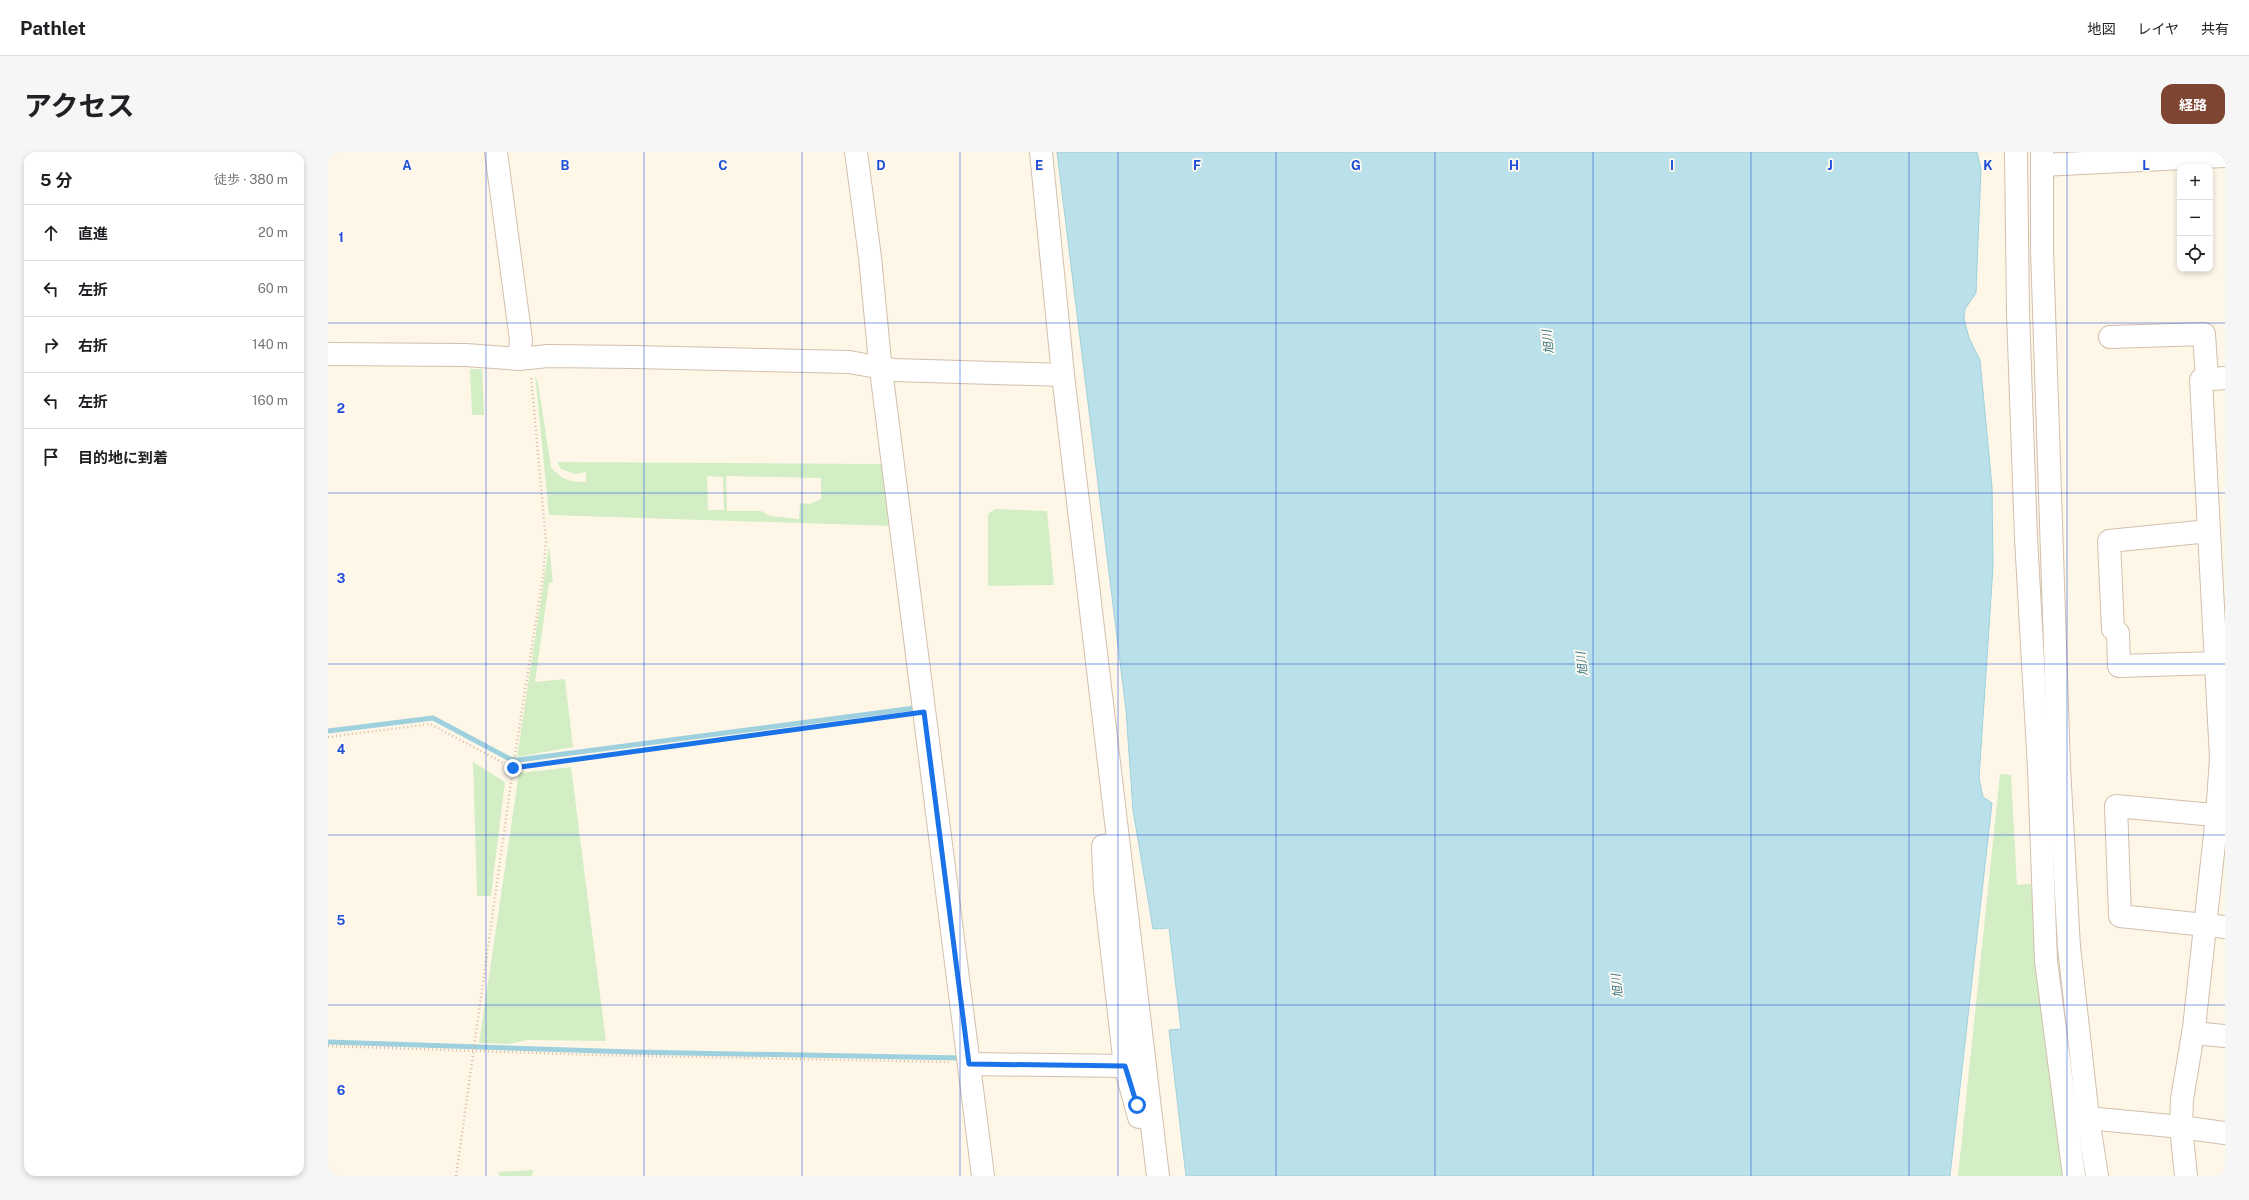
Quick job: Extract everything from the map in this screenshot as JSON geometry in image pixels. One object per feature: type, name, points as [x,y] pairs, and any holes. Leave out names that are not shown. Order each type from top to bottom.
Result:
[{"type":"street","points":[[496,152],[522,355]]},
{"type":"street","points":[[856,152],[884,365],[924,712],[975,1065],[983,1176]]},
{"type":"street","points":[[1042,152],[1063,375],[1118,844],[1146,1128],[1144,1176]]},
{"type":"street","points":[[2016,152],[2019,321],[2026,538],[2039,769],[2046,961],[2074,1176]]},
{"type":"street","points":[[2097,1176],[2088,1118],[2069,947],[2059,767],[2042,266],[2042,159],[2225,156]]},
{"type":"street","points":[[2110,337],[2204,334],[2216,379],[2201,380],[2210,532],[2220,623],[2217,663],[2221,758],[2221,816],[2215,926],[2193,1033],[2182,1099],[2181,1127],[2186,1176]]},
{"type":"street","points":[[328,354],[522,355],[849,362],[1063,375]]},
{"type":"street","points":[[2210,532],[2109,541],[2112,629],[2118,633],[2119,666],[2217,663]]},
{"type":"street","points":[[2215,926],[2120,916],[2116,806],[2221,816]]},
{"type":"street","points":[[1118,844],[1103,846],[1105,890],[1125,1066],[1146,1128],[1158,1176]]},
{"type":"street","points":[[2193,1033],[2225,1036]]},
{"type":"street","points":[[975,1065],[1125,1066]]},
{"type":"street","points":[[2088,1118],[2225,1133]]},
{"type":"path","points":[[456,1176],[514,758],[543,576],[546,542],[522,355]]},
{"type":"path","points":[[328,737],[430,724],[513,768],[924,712]]},
{"type":"path","points":[[328,1046],[954,1062],[975,1065]]},
{"type":"green space","points":[[470,369],[482,369],[484,415],[472,415]]},
{"type":"green space","points":[[535,375],[538,383],[551,467],[563,478],[586,482],[586,472],[575,474],[561,469],[557,462],[885,464],[893,526],[549,515]],"holes":[[[707,476],[723,477],[724,510],[708,510]],[[726,476],[821,478],[821,499],[810,504],[800,503],[799,519],[771,516],[761,511],[727,511]]]},
{"type":"green space","points":[[995,509],[1047,511],[1054,585],[988,586],[988,514]]},
{"type":"green space","points":[[549,546],[553,582],[549,583],[535,682],[565,679],[573,747],[517,757]]},
{"type":"green space","points":[[473,762],[505,782],[491,896],[477,896]]},
{"type":"green space","points":[[571,767],[606,1041],[527,1040],[510,1044],[479,1043],[519,773]]},
{"type":"green space","points":[[2000,774],[2011,775],[2017,885],[2031,884],[2063,1176],[1958,1176]]},
{"type":"green space","points":[[533,1170],[532,1176],[500,1176],[498,1172]]},
{"type":"water","name":"旭川","points":[[1057,152],[1977,152],[1981,169],[1976,293],[1965,309],[1964,319],[1969,338],[1980,360],[1992,487],[1993,567],[1979,778],[1983,797],[1992,803],[1950,1176],[1186,1176],[1169,1030],[1181,1029],[1169,928],[1153,929],[1133,810],[1126,710]]},
{"type":"waterway","points":[[328,731],[433,718],[510,759],[518,760],[915,708]]},
{"type":"waterway","points":[[328,1042],[632,1052],[962,1058]]},
{"type":"route","points":[[513,768],[924,712],[969,1064],[1125,1066],[1137,1105]]}]
